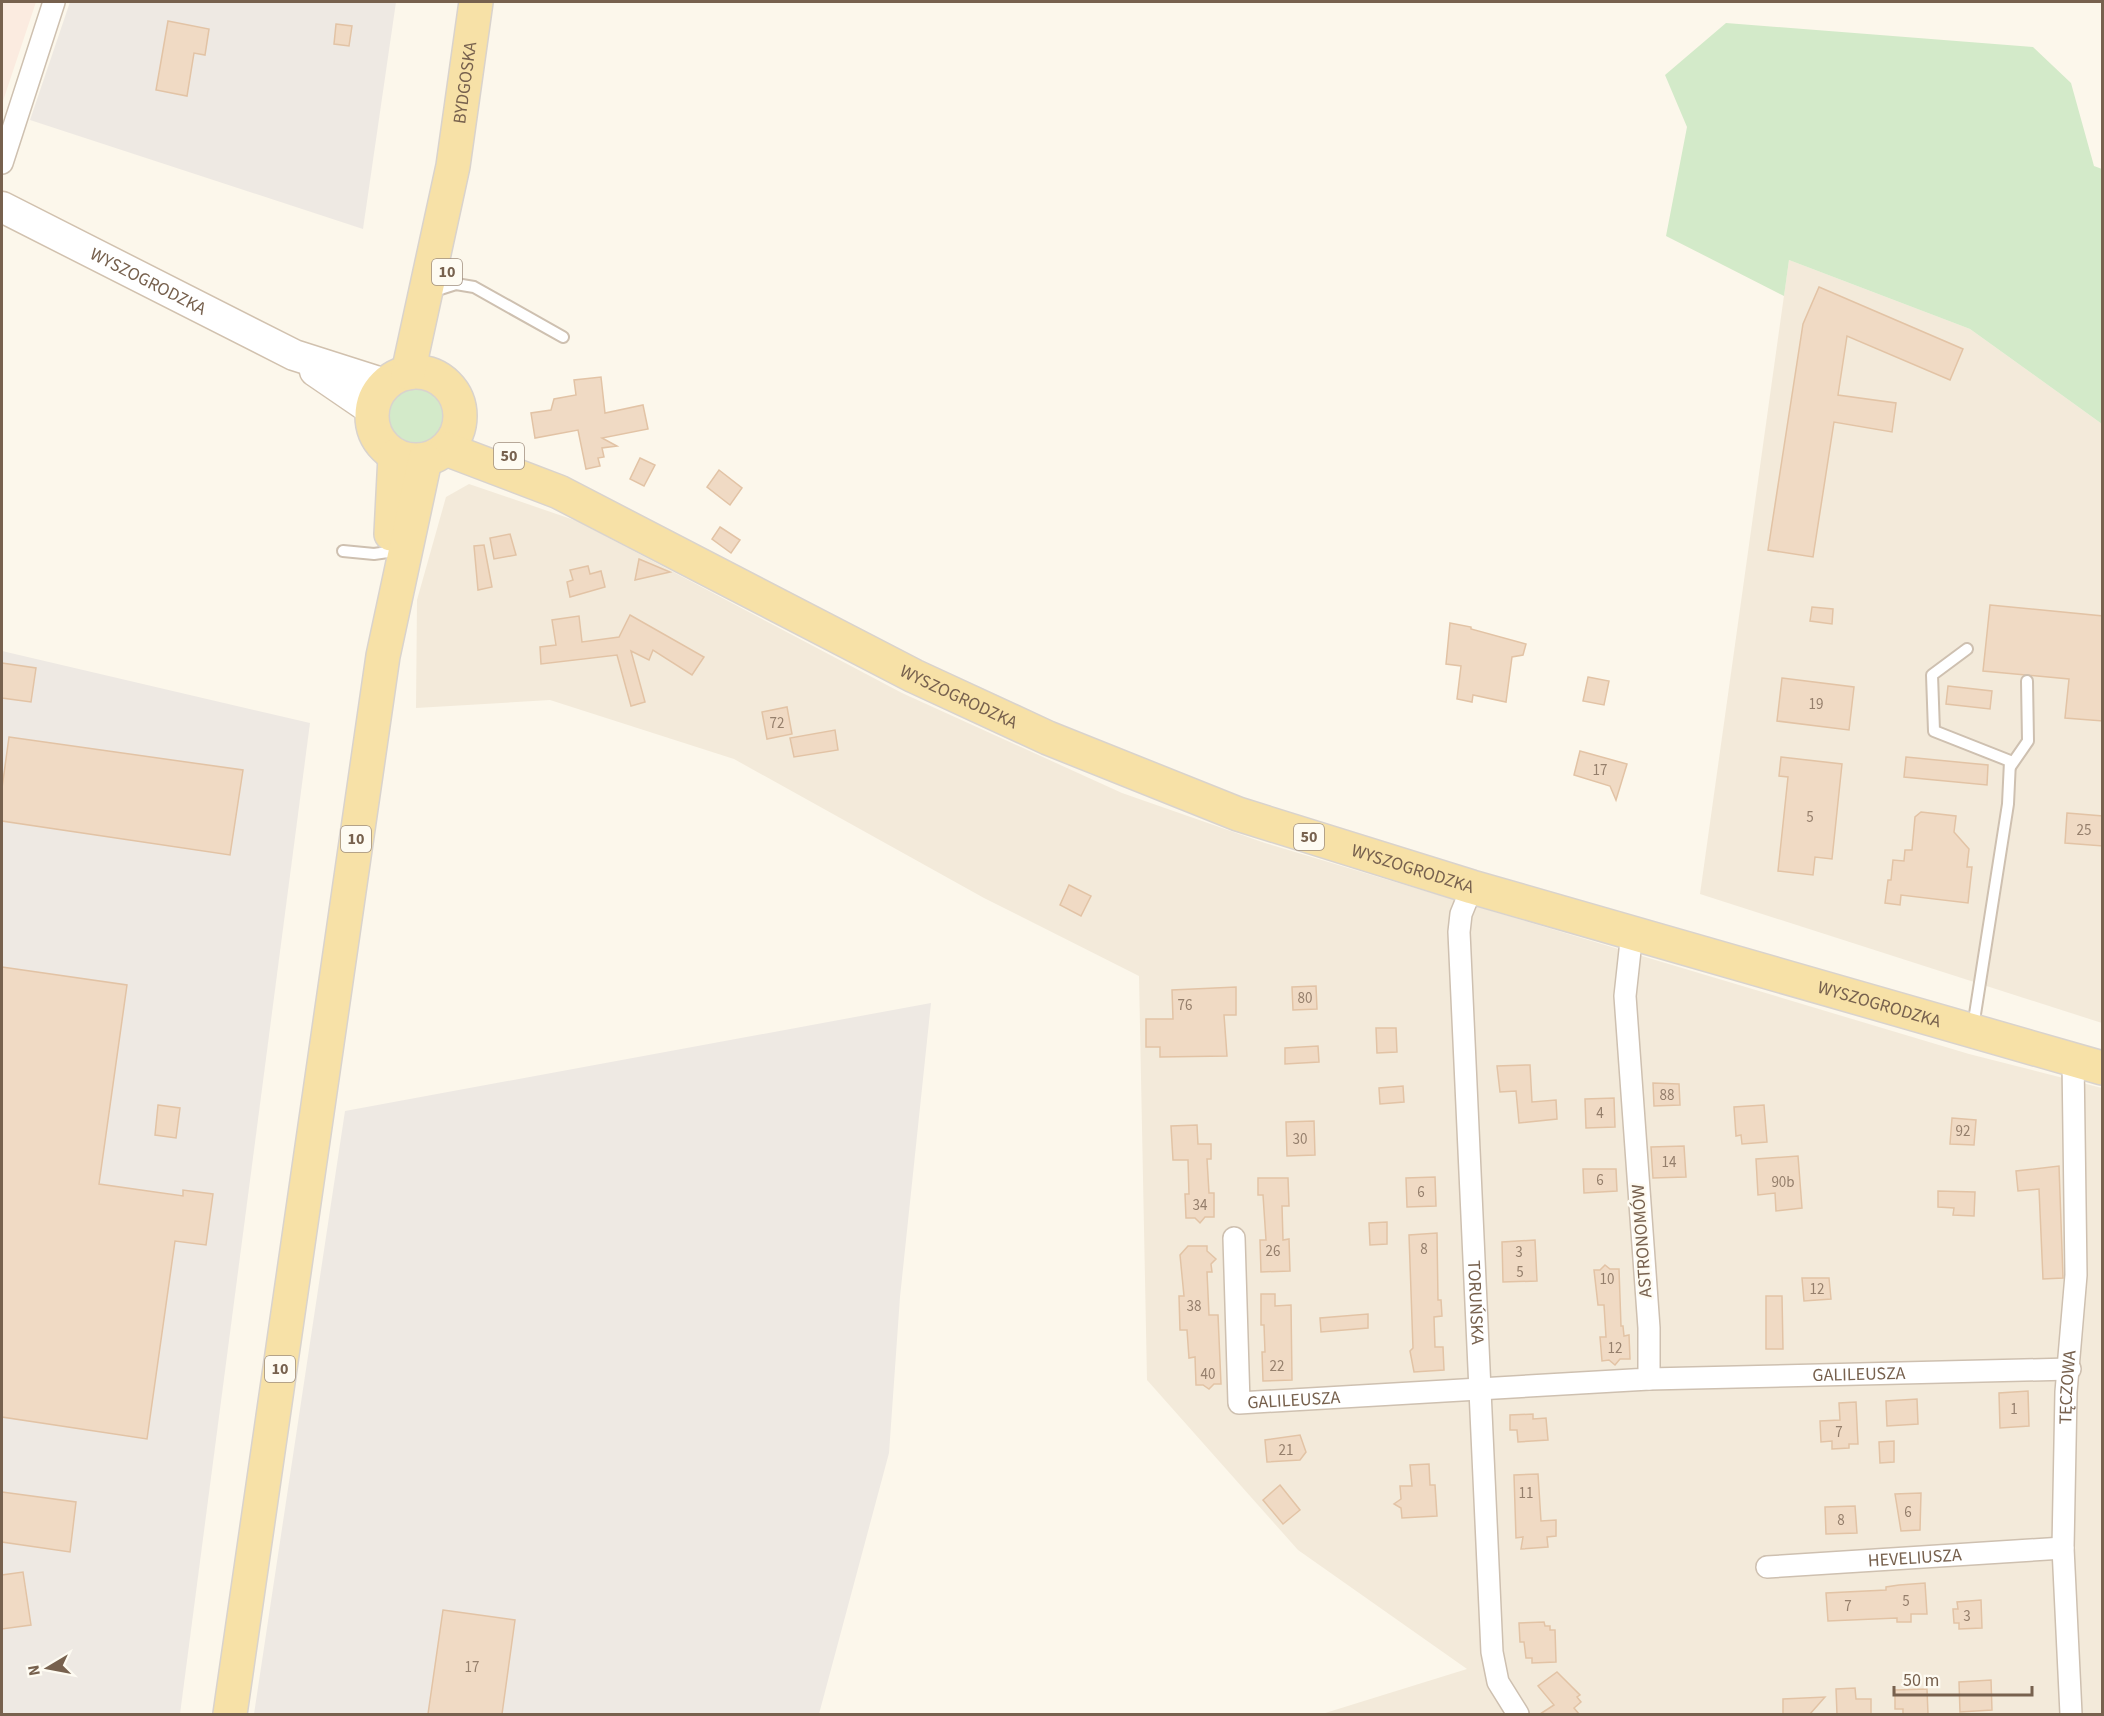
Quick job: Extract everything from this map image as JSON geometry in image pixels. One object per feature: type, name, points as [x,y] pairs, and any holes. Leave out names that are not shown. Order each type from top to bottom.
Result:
[{"type":"main road","name":"BYDGOSKA","points":[[401,386],[435,290],[476,2]]},
{"type":"main road","name":"WYSZOGRODZKA","points":[[2,207],[294,355],[401,386]]},
{"type":"main road","points":[[401,386],[453,393],[460,419]]},
{"type":"main road","name":"10","points":[[401,386],[372,423],[377,438],[422,455]]},
{"type":"main road","name":"WYSZOGRODZKA","points":[[460,419],[489,443],[559,492],[914,676],[1048,738],[1238,814],[1472,886],[2088,1064]]},
{"type":"main road","name":"10","points":[[230,1714],[398,550],[422,455],[457,433],[460,419]]},
{"type":"main road","name":"WYSZOGRODZKA","points":[[422,455],[559,492]]},
{"type":"street","points":[[2,163],[54,2]]},
{"type":"street","name":"TORUŃSKA","points":[[1472,886],[1461,914],[1459,932],[1478,1388],[1492,1652],[1498,1682],[1518,1714]]},
{"type":"street","name":"ASTRONOMÓW","points":[[1632,932],[1625,996],[1649,1328],[1649,1379]]},
{"type":"street","name":"TĘCZOWA","points":[[2071,1714],[2063,1548],[2066,1392],[2070,1369],[2088,1064]]},
{"type":"street","name":"GALILEUSZA","points":[[1234,1238],[1239,1403],[1478,1388]]},
{"type":"street","name":"GALILEUSZA","points":[[1649,1379],[2070,1369]]},
{"type":"street","points":[[1478,1388],[1649,1379]]},
{"type":"street","name":"HEVELIUSZA","points":[[1767,1567],[2063,1548]]},
{"type":"lane","points":[[435,290],[456,284],[474,287],[562,337]]},
{"type":"lane","points":[[343,551],[374,554],[398,550]]},
{"type":"lane","points":[[1967,650],[1932,675],[1934,731],[2010,761],[2008,804],[1972,1030]]},
{"type":"lane","points":[[2010,767],[2028,741],[2027,681]]},
{"type":"shaded area","points":[[2,2],[36,2],[2,104]]},
{"type":"shaded area","points":[[70,2],[396,2],[363,229],[30,120]]},
{"type":"shaded area","points":[[1789,260],[1970,329],[2102,424],[2102,1023],[1700,894]]},
{"type":"shaded area","points":[[469,484],[577,521],[902,693],[1122,793],[1265,843],[1969,1054],[2102,1088],[2102,1714],[1322,1714],[1467,1669],[1298,1550],[1147,1380],[1139,976],[984,898],[734,759],[550,700],[416,708],[417,600],[446,497]]},
{"type":"shaded area","points":[[2,651],[310,723],[180,1714],[2,1714]]},
{"type":"shaded area","points":[[931,1003],[900,1297],[889,1453],[819,1714],[254,1714],[345,1111]]},
{"type":"green space","points":[[1726,23],[2033,47],[2071,83],[2094,166],[2102,169],[2102,424],[1970,329],[1789,260],[1784,296],[1666,236],[1687,127],[1665,75]]},
{"type":"green space","points":[[410,387],[422,387],[433,392],[441,400],[446,417],[444,429],[433,442],[422,447],[410,447],[399,442],[391,434],[386,423],[386,411],[391,400],[399,392]]},
{"type":"building","points":[[168,21],[209,29],[205,55],[194,53],[187,96],[156,90]]},
{"type":"building","points":[[336,24],[352,26],[349,46],[334,44]]},
{"type":"building","points":[[1819,287],[1963,349],[1950,380],[1847,336],[1838,395],[1896,403],[1892,432],[1834,422],[1813,557],[1768,550],[1803,324]]},
{"type":"building","points":[[601,377],[605,413],[643,405],[648,429],[602,438],[617,446],[602,448],[604,457],[598,458],[600,466],[586,469],[578,430],[535,438],[531,413],[551,410],[554,399],[576,395],[574,380]]},
{"type":"building","points":[[640,458],[655,465],[644,486],[630,479]]},
{"type":"building","points":[[719,470],[742,488],[730,505],[707,487]]},
{"type":"building","points":[[720,527],[740,540],[731,553],[712,539]]},
{"type":"building","points":[[510,534],[516,555],[494,559],[490,538]]},
{"type":"building","points":[[484,545],[492,587],[478,590],[474,546]]},
{"type":"building","points":[[639,559],[670,572],[635,580]]},
{"type":"building","points":[[588,566],[590,574],[601,571],[605,587],[570,597],[567,582],[573,580],[570,570]]},
{"type":"building","points":[[1990,605],[2103,616],[2103,721],[2065,718],[2069,679],[1983,671]]},
{"type":"building","points":[[1812,607],[1833,609],[1832,624],[1810,621]]},
{"type":"building","points":[[630,615],[704,657],[692,675],[653,650],[649,660],[631,651],[645,702],[631,706],[617,655],[541,664],[540,647],[556,645],[552,620],[579,616],[582,642],[619,637]]},
{"type":"building","points":[[1450,623],[1526,644],[1523,655],[1512,657],[1506,702],[1473,695],[1472,702],[1457,699],[1461,666],[1446,664]]},
{"type":"building","points":[[2,663],[36,668],[31,702],[2,698]]},
{"type":"building","points":[[1588,677],[1609,681],[1604,705],[1583,701]]},
{"type":"building","points":[[1782,678],[1854,687],[1849,730],[1777,721]]},
{"type":"building","points":[[1948,686],[1992,691],[1990,709],[1946,704]]},
{"type":"building","points":[[787,707],[792,734],[767,739],[762,712]]},
{"type":"building","points":[[835,730],[838,750],[794,757],[790,738]]},
{"type":"building","points":[[9,737],[243,770],[230,855],[2,821],[2,788]]},
{"type":"building","points":[[1580,751],[1627,764],[1616,800],[1610,786],[1574,775]]},
{"type":"building","points":[[1781,757],[1842,764],[1832,859],[1815,857],[1813,875],[1778,871],[1788,777],[1779,776]]},
{"type":"building","points":[[1906,757],[1988,765],[1987,785],[1904,777]]},
{"type":"building","points":[[1921,812],[1956,816],[1954,832],[1969,849],[1967,867],[1972,867],[1968,903],[1901,895],[1900,905],[1885,903],[1893,860],[1904,861],[1905,850],[1912,850],[1915,817]]},
{"type":"building","points":[[2067,813],[2103,816],[2103,846],[2065,843]]},
{"type":"building","points":[[1069,885],[1091,896],[1081,916],[1060,905]]},
{"type":"building","points":[[2,967],[127,985],[99,1184],[183,1196],[183,1190],[213,1194],[206,1245],[175,1241],[147,1439],[2,1417]]},
{"type":"building","points":[[1316,986],[1317,1009],[1293,1010],[1292,987]]},
{"type":"building","points":[[1236,987],[1236,1015],[1224,1015],[1227,1056],[1160,1057],[1160,1047],[1146,1047],[1146,1019],[1173,1019],[1172,990]]},
{"type":"building","points":[[1376,1028],[1396,1028],[1397,1052],[1377,1053]]},
{"type":"building","points":[[1318,1046],[1319,1062],[1285,1064],[1285,1048]]},
{"type":"building","points":[[1530,1065],[1532,1102],[1556,1100],[1557,1119],[1519,1123],[1516,1091],[1500,1092],[1497,1066]]},
{"type":"building","points":[[1653,1083],[1679,1084],[1680,1105],[1654,1106]]},
{"type":"building","points":[[1403,1086],[1404,1102],[1380,1104],[1379,1088]]},
{"type":"building","points":[[1614,1098],[1615,1127],[1586,1128],[1585,1099]]},
{"type":"building","points":[[158,1105],[180,1108],[176,1138],[155,1135]]},
{"type":"building","points":[[1764,1105],[1767,1142],[1742,1144],[1741,1135],[1736,1136],[1734,1107]]},
{"type":"building","points":[[1952,1118],[1976,1120],[1974,1145],[1950,1144]]},
{"type":"building","points":[[1314,1121],[1315,1155],[1287,1156],[1286,1122]]},
{"type":"building","points":[[1197,1125],[1198,1144],[1211,1144],[1211,1159],[1207,1159],[1209,1193],[1214,1193],[1214,1217],[1205,1217],[1200,1223],[1195,1218],[1186,1218],[1185,1194],[1189,1194],[1188,1160],[1173,1160],[1171,1126]]},
{"type":"building","points":[[1684,1146],[1686,1177],[1653,1178],[1651,1147]]},
{"type":"building","points":[[1798,1156],[1802,1208],[1776,1211],[1775,1193],[1758,1195],[1756,1159]]},
{"type":"building","points":[[2059,1166],[2063,1278],[2043,1279],[2039,1189],[2018,1191],[2016,1171]]},
{"type":"building","points":[[1583,1169],[1616,1169],[1617,1191],[1584,1193]]},
{"type":"building","points":[[1435,1177],[1436,1206],[1407,1207],[1406,1178]]},
{"type":"building","points":[[1258,1178],[1288,1178],[1289,1206],[1282,1206],[1283,1240],[1289,1239],[1290,1271],[1261,1272],[1260,1240],[1266,1240],[1263,1195],[1258,1195]]},
{"type":"building","points":[[1938,1191],[1975,1192],[1974,1216],[1953,1215],[1954,1208],[1938,1207]]},
{"type":"building","points":[[1387,1222],[1387,1244],[1370,1245],[1369,1223]]},
{"type":"building","points":[[1437,1233],[1438,1300],[1441,1300],[1442,1316],[1434,1317],[1435,1347],[1443,1347],[1444,1370],[1414,1372],[1410,1351],[1413,1348],[1409,1235]]},
{"type":"building","points":[[1535,1240],[1537,1281],[1503,1282],[1502,1242]]},
{"type":"building","points":[[1188,1246],[1207,1246],[1207,1251],[1216,1259],[1211,1264],[1212,1272],[1207,1272],[1209,1315],[1218,1315],[1221,1384],[1214,1384],[1209,1389],[1203,1385],[1196,1385],[1195,1357],[1189,1358],[1187,1330],[1180,1330],[1179,1296],[1184,1296],[1180,1255]]},
{"type":"building","points":[[1605,1265],[1610,1269],[1619,1269],[1621,1326],[1623,1326],[1624,1336],[1629,1335],[1630,1359],[1620,1359],[1615,1365],[1609,1360],[1602,1361],[1600,1337],[1606,1337],[1604,1305],[1598,1305],[1594,1270],[1600,1270]]},
{"type":"building","points":[[1802,1278],[1829,1278],[1831,1299],[1804,1301]]},
{"type":"building","points":[[1261,1294],[1275,1294],[1275,1306],[1291,1305],[1292,1380],[1263,1381],[1262,1352],[1265,1352],[1264,1325],[1261,1325]]},
{"type":"building","points":[[1766,1296],[1782,1296],[1783,1349],[1766,1349]]},
{"type":"building","points":[[1368,1314],[1368,1328],[1321,1332],[1320,1318]]},
{"type":"building","points":[[2028,1391],[2029,1426],[2000,1428],[1999,1393]]},
{"type":"building","points":[[1917,1399],[1918,1424],[1887,1426],[1886,1401]]},
{"type":"building","points":[[1856,1402],[1858,1444],[1849,1444],[1849,1448],[1832,1449],[1832,1441],[1821,1442],[1820,1421],[1840,1420],[1839,1403]]},
{"type":"building","points":[[1533,1414],[1533,1419],[1546,1418],[1548,1440],[1518,1442],[1517,1430],[1510,1430],[1510,1415]]},
{"type":"building","points":[[1300,1435],[1306,1452],[1300,1460],[1267,1462],[1265,1440]]},
{"type":"building","points":[[1894,1441],[1894,1462],[1880,1463],[1879,1442]]},
{"type":"building","points":[[1429,1464],[1430,1485],[1435,1485],[1437,1516],[1402,1518],[1401,1508],[1394,1504],[1401,1499],[1400,1486],[1412,1486],[1410,1465]]},
{"type":"building","points":[[1538,1474],[1541,1521],[1556,1520],[1556,1536],[1547,1537],[1548,1547],[1521,1549],[1523,1537],[1516,1538],[1514,1475]]},
{"type":"building","points":[[1280,1485],[1300,1510],[1283,1524],[1263,1500]]},
{"type":"building","points":[[2,1492],[76,1502],[70,1552],[2,1542]]},
{"type":"building","points":[[1921,1493],[1920,1530],[1901,1531],[1895,1494]]},
{"type":"building","points":[[1855,1506],[1857,1533],[1826,1534],[1825,1507]]},
{"type":"building","points":[[23,1572],[31,1625],[2,1629],[2,1575]]},
{"type":"building","points":[[1925,1583],[1927,1614],[1911,1614],[1911,1622],[1897,1622],[1897,1618],[1828,1621],[1826,1593],[1886,1590],[1886,1587]]},
{"type":"building","points":[[1981,1600],[1982,1628],[1959,1629],[1959,1623],[1954,1623],[1953,1609],[1958,1609],[1957,1602]]},
{"type":"building","points":[[443,1610],[515,1620],[502,1714],[428,1714]]},
{"type":"building","points":[[1544,1622],[1545,1626],[1550,1626],[1550,1630],[1555,1630],[1556,1662],[1532,1663],[1532,1658],[1526,1658],[1524,1642],[1520,1642],[1519,1623]]},
{"type":"building","points":[[1557,1672],[1580,1695],[1577,1697],[1581,1702],[1574,1708],[1579,1714],[1540,1714],[1554,1705],[1538,1686]]},
{"type":"building","points":[[1991,1680],[1992,1710],[1960,1712],[1959,1682]]},
{"type":"building","points":[[1855,1688],[1856,1699],[1871,1699],[1871,1714],[1837,1714],[1836,1689]]},
{"type":"building","points":[[1927,1689],[1928,1714],[1903,1714],[1903,1709],[1895,1709],[1895,1690]]},
{"type":"building","points":[[1825,1697],[1810,1714],[1783,1714],[1783,1699]]}]
